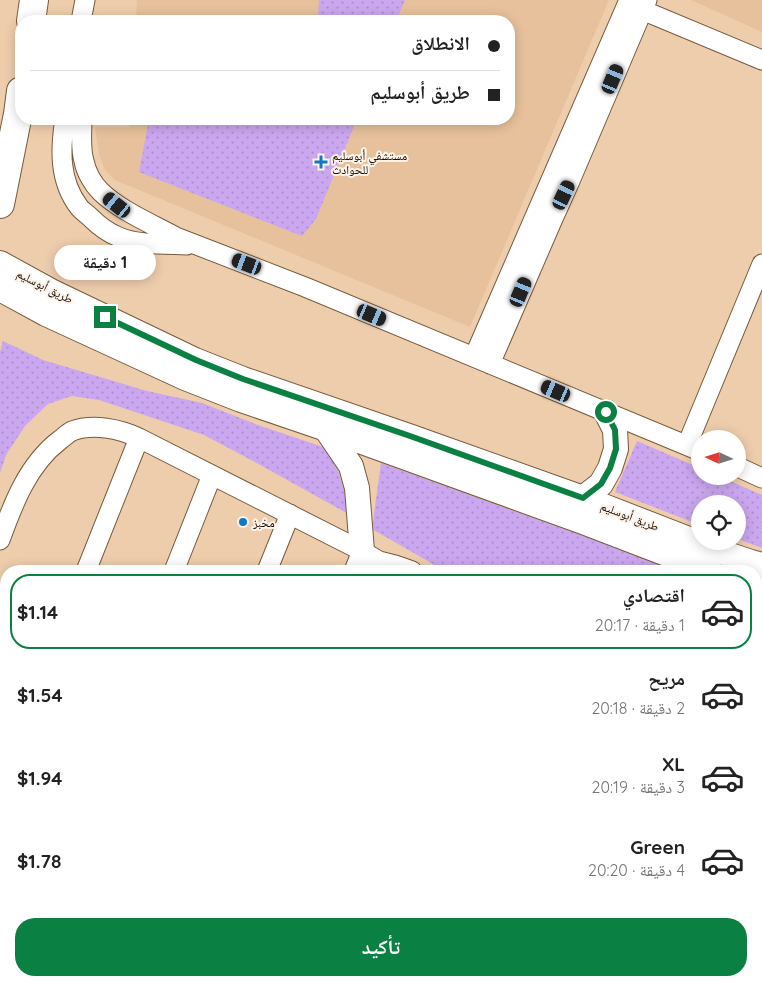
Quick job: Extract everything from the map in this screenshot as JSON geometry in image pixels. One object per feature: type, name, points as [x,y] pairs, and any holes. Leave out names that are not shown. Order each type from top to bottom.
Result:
[{"type":"highway","points":[[32,15],[34,0]]},
{"type":"highway","points":[[0,204],[16,125]]},
{"type":"main road","name":"طريق أبوسليم","points":[[0,263],[51,291],[196,360],[243,379],[410,436],[583,498],[730,555],[762,565]]},
{"type":"main road","name":"طريق أبوسليم","points":[[0,289],[46,314],[185,378],[696,565]]},
{"type":"main road","points":[[583,498],[601,484],[610,468],[616,449],[615,430],[606,412]]},
{"type":"main road","points":[[326,429],[351,466],[358,488],[371,564]]},
{"type":"street","points":[[82,15],[85,0]]},
{"type":"street","points":[[94,15],[95,0]]},
{"type":"street","points":[[482,360],[570,182],[637,3],[762,60]]},
{"type":"street","points":[[64,125],[61,152],[64,175],[72,196],[80,208],[94,221],[119,237],[144,242],[201,246]]},
{"type":"street","points":[[82,125],[83,160],[89,175],[100,191],[117,205],[176,237],[305,287],[691,447]]},
{"type":"street","points":[[700,430],[762,264]]},
{"type":"street","points":[[0,540],[28,475],[50,447],[71,431],[89,427],[111,429],[139,438],[290,514],[371,564],[395,565]]},
{"type":"street","points":[[88,565],[139,438]]},
{"type":"street","points":[[746,471],[762,478]]},
{"type":"street","points":[[176,565],[212,475]]},
{"type":"street","points":[[269,565],[290,514]]},
{"type":"shaded area","name":"مستشفي أبوسليم للحوادث","points":[[137,0],[609,0],[470,327],[115,180],[105,170],[99,154],[95,127],[129,127],[129,125],[515,125],[515,15],[136,15]]},
{"type":"shaded area","points":[[319,0],[405,0],[399,15],[318,15]]},
{"type":"shaded area","points":[[691,0],[762,0],[762,32]]},
{"type":"shaded area","points":[[148,125],[355,125],[316,219],[302,236],[139,172]]},
{"type":"shaded area","points":[[3,341],[43,360],[147,391],[202,403],[258,425],[326,448],[338,470],[352,516],[204,435],[99,400],[72,396],[48,404],[25,426],[6,455],[0,473],[0,352]]},
{"type":"shaded area","points":[[637,441],[691,464],[691,485],[739,485],[762,495],[762,548],[746,542],[746,495],[691,495],[691,522],[615,492]]},
{"type":"shaded area","points":[[381,463],[664,565],[435,565],[372,529]]},
{"type":"place","name":"مستشفي أبوسليم للحوادث","points":[[321,162]]},
{"type":"place","name":"مخبز","points":[[243,522]]},
{"type":"route","points":[[105,317],[196,360],[243,379],[583,498],[601,484],[610,468],[616,449],[615,430],[606,412]]}]
